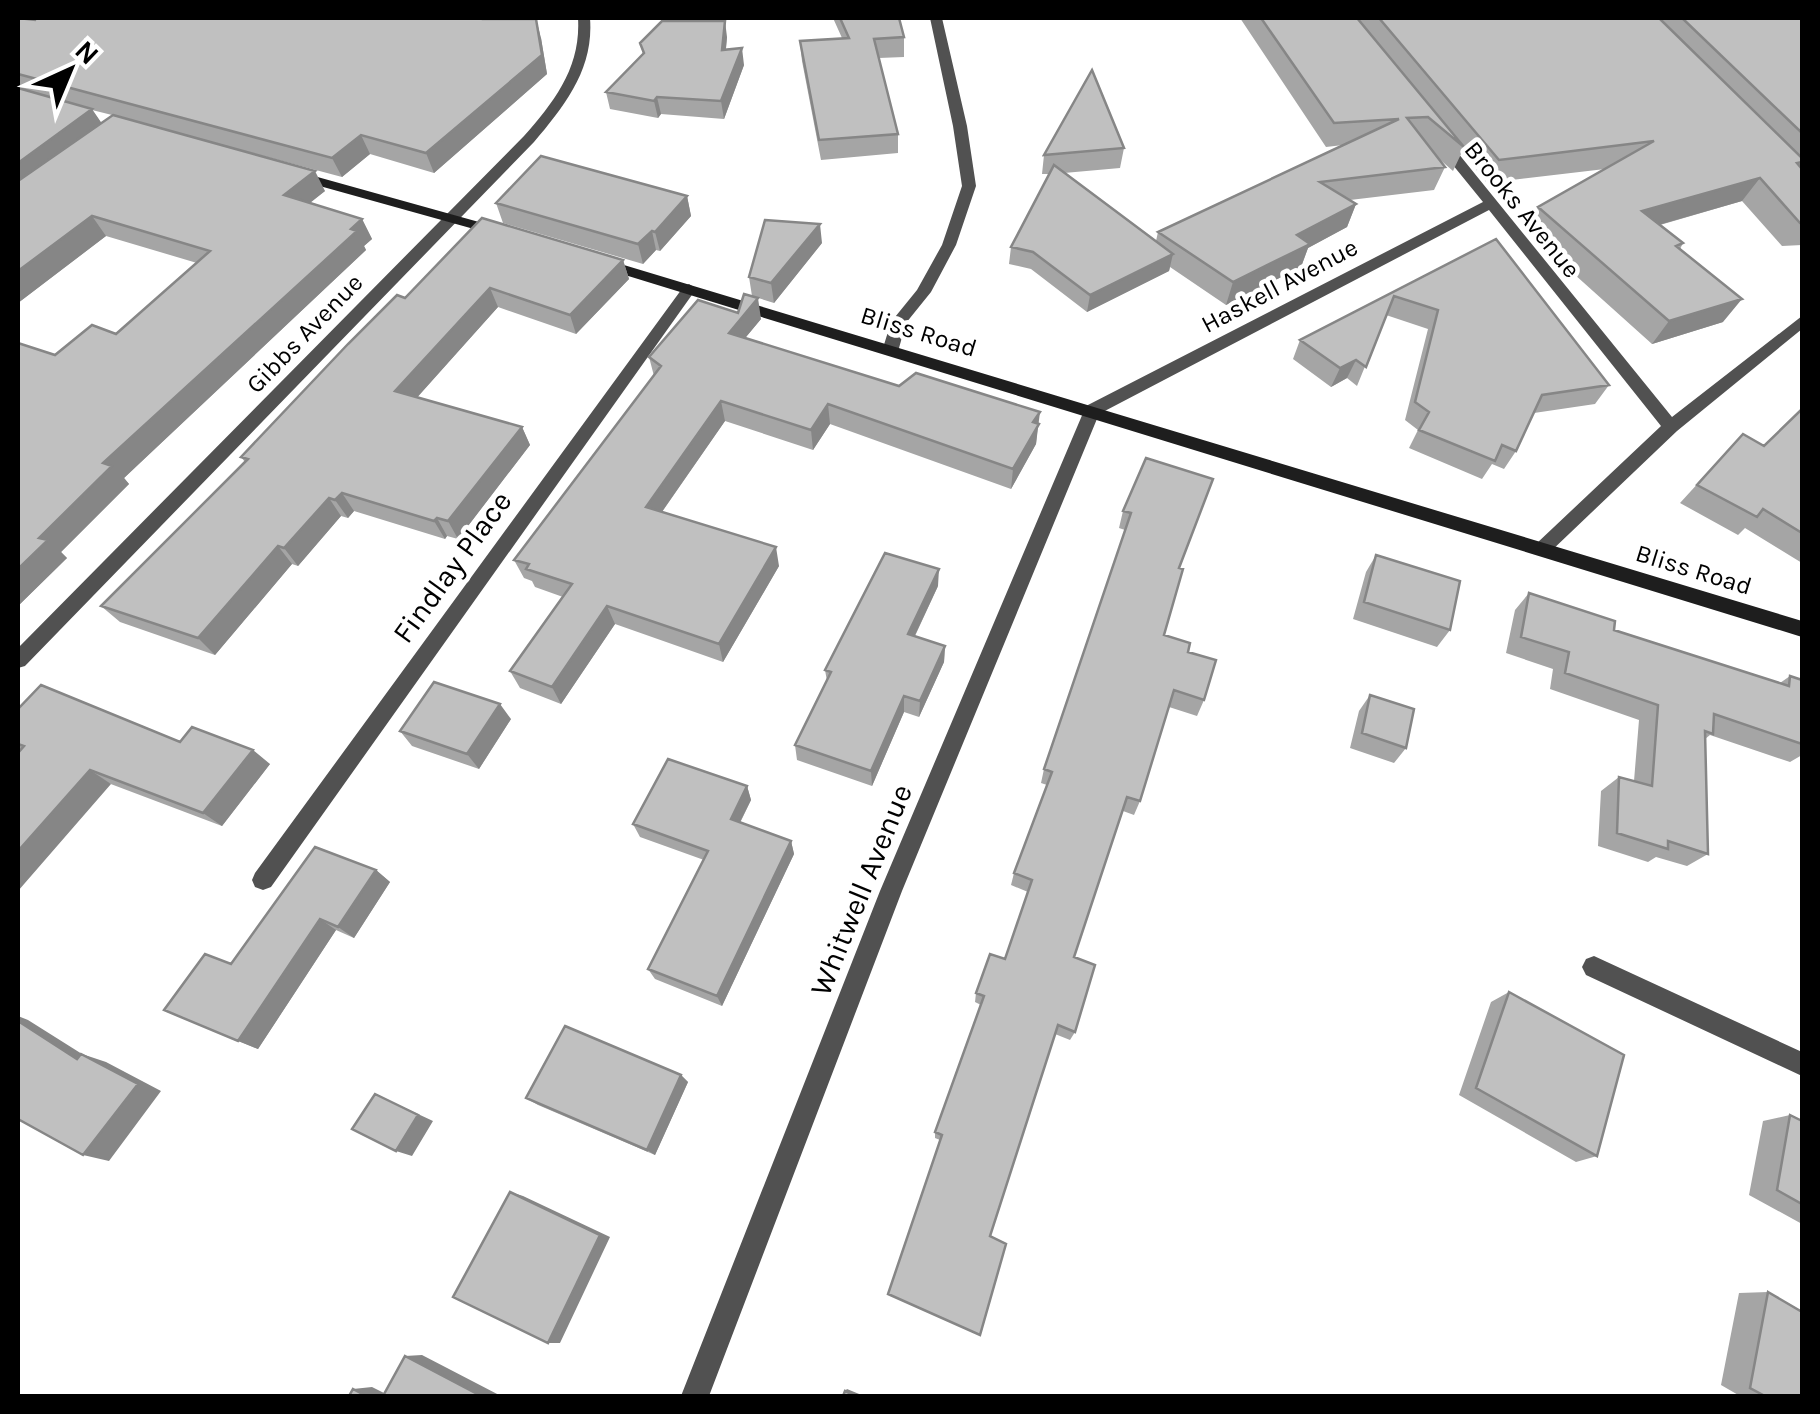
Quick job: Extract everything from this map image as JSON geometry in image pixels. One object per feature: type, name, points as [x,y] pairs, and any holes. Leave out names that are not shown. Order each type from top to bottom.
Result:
[{"type":"street","name":"Gibbs Avenue","points":[[18,660],[529,139],[557,105],[586,48],[584,18]]},
{"type":"street","points":[[891,348],[899,322],[923,292],[949,245],[968,186],[960,126],[936,18]]},
{"type":"street","name":"Brooks Avenue","points":[[1432,130],[1670,428]]},
{"type":"street","points":[[271,168],[524,240]]},
{"type":"street","name":"Haskell Avenue","points":[[1092,410],[1490,204]]},
{"type":"street","name":"Bliss Road","points":[[579,256],[1802,628]]},
{"type":"street","name":"Findlay Place","points":[[263,880],[689,289]]},
{"type":"street","points":[[1542,549],[1670,428],[1802,321]]},
{"type":"street","name":"Whitwell Avenue","points":[[695,1396],[891,891],[1092,410]]},
{"type":"street","points":[[1594,967],[1802,1064]]},
{"type":"building","points":[[18,18],[536,19],[542,55],[426,153],[361,135],[332,158],[18,74]]},
{"type":"building","points":[[840,18],[899,18],[904,37],[874,39],[898,134],[819,140],[800,41],[849,38]]},
{"type":"building","points":[[1261,18],[1357,18],[1464,147],[1428,117],[1407,118],[1445,167],[1320,182],[1356,204],[1297,235],[1310,244],[1233,282],[1158,232],[1399,119],[1334,123]]},
{"type":"building","points":[[1379,18],[1659,18],[1802,158],[1797,163],[1802,169],[1802,223],[1760,178],[1642,211],[1683,243],[1676,246],[1742,299],[1669,321],[1538,207],[1654,141],[1499,160]]},
{"type":"building","points":[[1682,18],[1802,18],[1802,133]]},
{"type":"building","points":[[662,21],[725,21],[722,50],[742,48],[721,101],[657,97],[654,101],[606,92],[644,53],[640,43]]},
{"type":"building","points":[[1092,70],[1124,148],[1044,155]]},
{"type":"building","points":[[18,88],[92,109],[18,163]]},
{"type":"building","points":[[113,115],[315,171],[284,195],[362,219],[351,229],[357,231],[103,463],[112,466],[39,538],[48,540],[18,569],[18,343],[55,355],[92,325],[116,334],[210,251],[92,216],[18,271],[18,181]]},
{"type":"building","points":[[541,156],[687,196],[655,232],[638,244],[496,203]]},
{"type":"building","points":[[1054,165],[1173,254],[1090,295],[1033,252],[1011,247]]},
{"type":"building","points":[[482,218],[623,260],[570,315],[490,288],[395,391],[522,427],[448,521],[434,521],[342,493],[335,500],[329,498],[284,548],[278,546],[198,638],[101,606],[248,459],[241,457],[348,344],[397,295],[405,298]]},
{"type":"building","points":[[765,220],[820,224],[771,283],[749,277]]},
{"type":"building","points":[[1496,239],[1609,385],[1542,395],[1516,451],[1502,445],[1495,461],[1419,430],[1429,412],[1415,402],[1438,310],[1394,296],[1366,367],[1356,360],[1340,368],[1300,340]]},
{"type":"building","points":[[744,294],[758,298],[729,333],[899,386],[916,373],[1040,412],[1033,422],[1039,424],[1013,469],[828,404],[811,430],[721,401],[646,507],[776,547],[719,644],[607,606],[552,687],[510,671],[572,584],[526,569],[529,564],[514,560],[661,366],[649,357],[698,300],[738,313]]},
{"type":"building","points":[[1802,409],[1802,533],[1763,509],[1757,517],[1697,485],[1743,434],[1764,446]]},
{"type":"building","points":[[1146,458],[1213,479],[1179,568],[1183,569],[1164,635],[1190,643],[1188,652],[1216,660],[1204,700],[1174,690],[1140,801],[1127,797],[1074,957],[1095,965],[1075,1032],[1058,1025],[990,1236],[1006,1244],[980,1335],[888,1294],[942,1135],[935,1132],[984,996],[976,993],[990,954],[1005,959],[1032,880],[1014,873],[1052,772],[1044,769],[1131,513],[1123,511]]},
{"type":"building","points":[[885,553],[939,569],[908,634],[945,646],[920,701],[904,696],[871,771],[795,745],[831,672],[825,670]]},
{"type":"building","points":[[1376,555],[1460,581],[1450,630],[1364,602]]},
{"type":"building","points":[[1529,593],[1615,621],[1614,630],[1789,686],[1790,676],[1802,680],[1802,744],[1714,714],[1713,734],[1705,731],[1708,854],[1668,841],[1668,849],[1617,833],[1619,777],[1652,786],[1658,705],[1565,673],[1569,652],[1521,637]]},
{"type":"building","points":[[434,682],[500,704],[467,754],[400,731]]},
{"type":"building","points":[[41,685],[180,742],[192,727],[253,750],[203,813],[90,770],[18,851],[18,753],[24,746],[18,744],[18,709]]},
{"type":"building","points":[[1370,695],[1414,709],[1406,748],[1362,733]]},
{"type":"building","points":[[668,759],[747,786],[731,819],[791,841],[717,996],[648,969],[708,851],[633,824]]},
{"type":"building","points":[[315,847],[376,870],[338,927],[320,919],[238,1041],[164,1010],[205,954],[231,964]]},
{"type":"building","points":[[1509,992],[1624,1055],[1597,1156],[1476,1088]]},
{"type":"building","points":[[18,1021],[77,1059],[81,1054],[138,1084],[83,1155],[18,1119]]},
{"type":"building","points":[[565,1026],[681,1075],[647,1150],[526,1098]]},
{"type":"building","points":[[375,1094],[418,1115],[396,1151],[352,1129]]},
{"type":"building","points":[[1790,1115],[1802,1121],[1802,1204],[1777,1190]]},
{"type":"building","points":[[510,1192],[600,1235],[548,1343],[453,1297]]},
{"type":"building","points":[[1768,1292],[1802,1312],[1802,1396],[1765,1396],[1750,1388]]},
{"type":"building","points":[[405,1356],[481,1396],[383,1396]]}]
